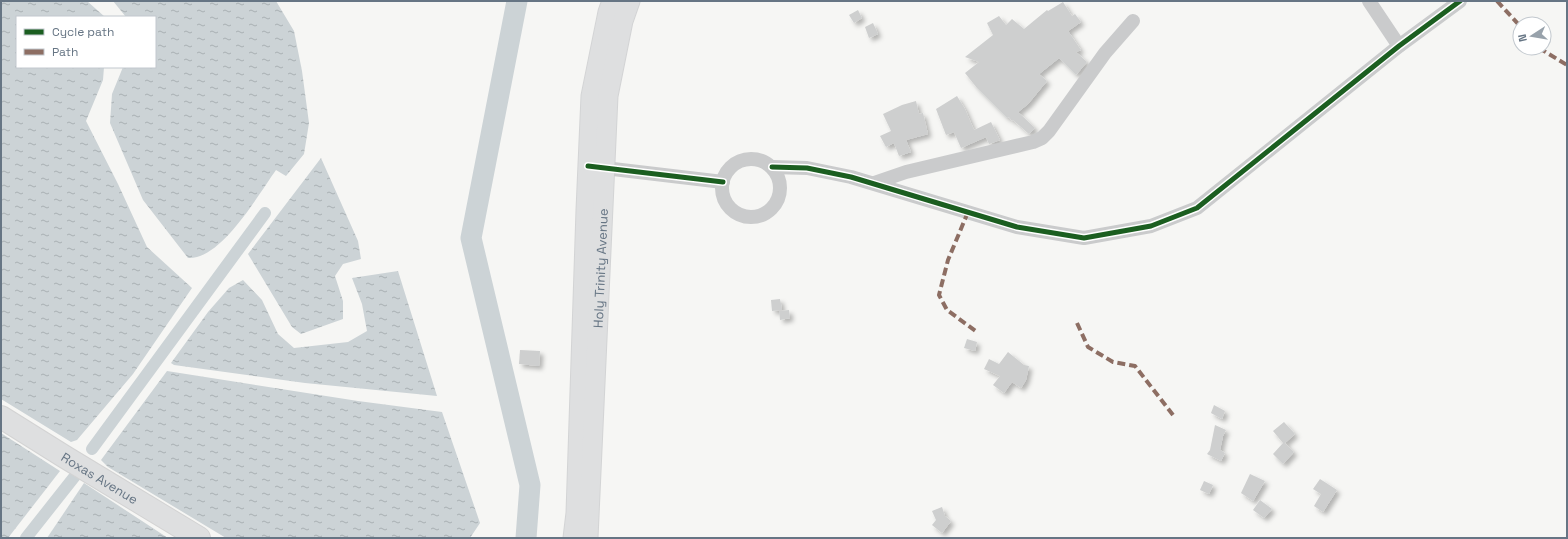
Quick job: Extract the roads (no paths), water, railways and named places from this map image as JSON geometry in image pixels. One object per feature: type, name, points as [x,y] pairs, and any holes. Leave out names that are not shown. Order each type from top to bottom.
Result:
[{"type":"main road","name":"Holy Trinity Avenue","points":[[588,538],[597,167],[591,96],[608,12],[612,1]]},
{"type":"main road","name":"Holy Trinity Avenue","points":[[574,538],[586,210],[597,167],[608,96],[623,20],[630,1]]},
{"type":"main road","name":"Roxas Avenue","points":[[1,417],[199,538]]},
{"type":"street","points":[[1369,1],[1399,46]]},
{"type":"street","points":[[772,167],[806,168],[852,177],[1017,227],[1084,238],[1151,226],[1197,208],[1399,46],[1460,1]]},
{"type":"street","points":[[874,183],[906,172],[1033,142],[1042,138],[1049,131],[1105,53],[1133,21]]},
{"type":"street","points":[[755,159],[763,161],[772,167],[778,177],[780,187],[779,198],[773,207],[764,214],[754,217],[743,216],[734,211],[726,203],[723,192],[723,182],[727,172],[735,164],[741,161],[755,159]]},
{"type":"street","points":[[597,167],[723,182]]},
{"type":"water","points":[[1,1],[87,1],[104,16],[16,16],[16,68],[104,68],[103,80],[86,121],[118,184],[147,247],[192,288],[133,374],[77,440],[71,442],[1,399]]},
{"type":"water","points":[[113,1],[276,1],[294,31],[302,71],[309,123],[304,154],[286,176],[276,170],[238,224],[226,238],[213,249],[201,256],[188,258],[143,200],[110,123],[112,94],[123,68],[156,68],[156,16],[125,16]]},
{"type":"water","points":[[321,158],[358,241],[361,259],[343,264],[335,276],[343,301],[343,319],[301,334],[292,327],[248,254]]},
{"type":"water","points":[[398,271],[437,396],[305,383],[174,365],[171,363],[208,312],[229,288],[243,280],[262,300],[278,334],[294,348],[348,342],[367,331],[362,304],[352,278]]},
{"type":"water","points":[[167,371],[358,401],[442,412],[480,523],[470,538],[226,538],[108,467],[101,460]]},
{"type":"water","points":[[1,433],[60,471],[8,538],[1,538]]},
{"type":"water","points":[[84,483],[168,538],[47,538]]},
{"type":"waterway","points":[[517,1],[471,238],[530,485],[526,538]]},
{"type":"waterway","points":[[92,449],[265,213]]},
{"type":"waterway","points":[[26,538],[75,476]]}]
